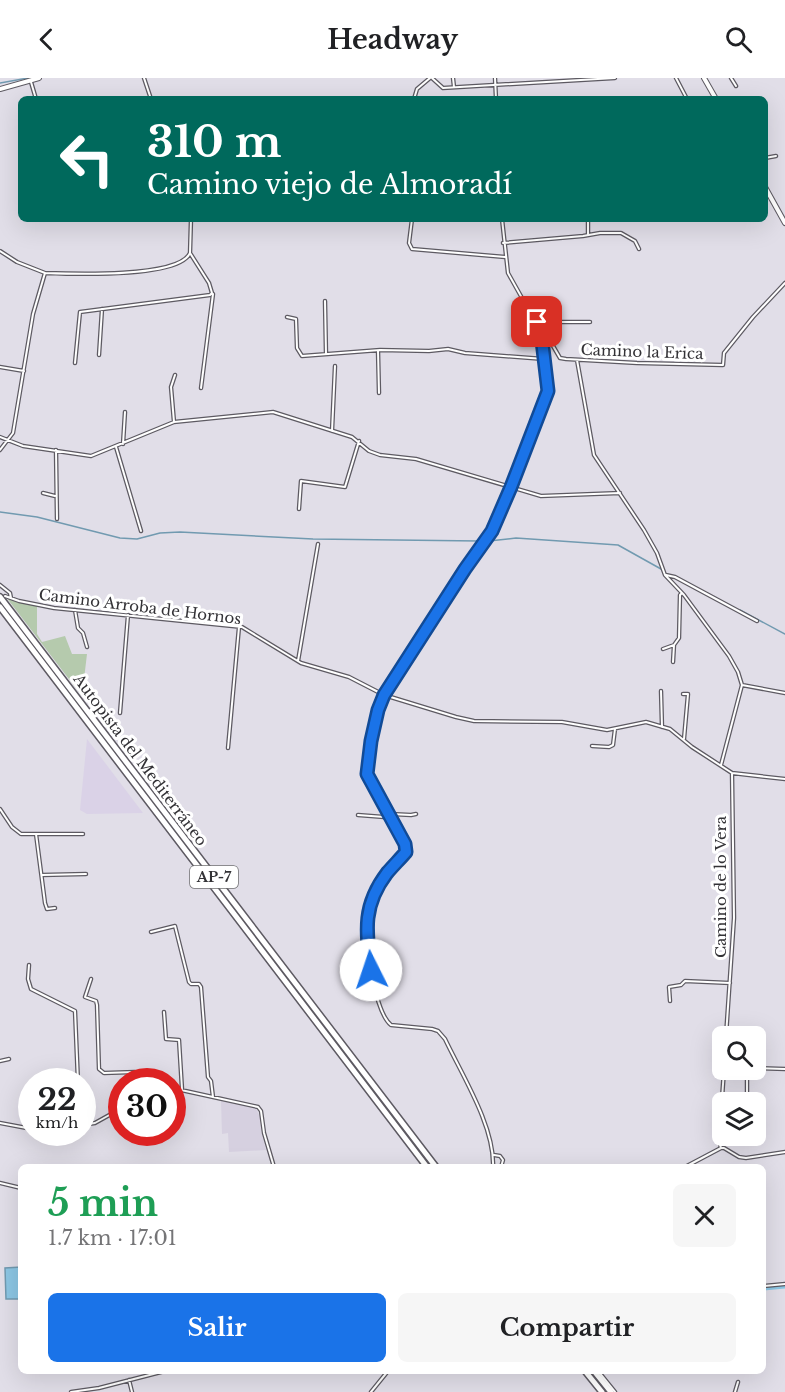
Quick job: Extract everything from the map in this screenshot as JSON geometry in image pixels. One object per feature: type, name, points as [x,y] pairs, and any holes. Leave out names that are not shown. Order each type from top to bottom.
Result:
[{"type":"highway","name":"Autopista del Mediterráneo","points":[[2,596],[434,1164]]},
{"type":"highway","name":"Autopista del Mediterráneo","points":[[0,607],[425,1164]]},
{"type":"highway","points":[[587,1374],[602,1392]]},
{"type":"highway","points":[[598,1374],[613,1392]]},
{"type":"street","points":[[0,89],[39,78]]},
{"type":"street","points":[[144,78],[150,96]]},
{"type":"street","points":[[453,78],[454,88]]},
{"type":"street","points":[[495,78],[496,96]]},
{"type":"street","points":[[529,78],[529,84]]},
{"type":"street","points":[[415,96],[417,89],[432,79],[443,88],[454,88],[615,78]]},
{"type":"street","points":[[676,78],[685,96]]},
{"type":"street","points":[[704,78],[714,96]]},
{"type":"street","points":[[731,78],[736,86]]},
{"type":"street","points":[[31,80],[35,96]]},
{"type":"street","points":[[768,157],[776,156]]},
{"type":"street","points":[[768,192],[785,223]]},
{"type":"street","points":[[0,251],[17,262],[45,273],[140,273],[183,261],[189,256],[191,222]]},
{"type":"street","points":[[412,222],[409,243],[412,249],[505,257]]},
{"type":"street","points":[[493,1164],[494,1155],[490,1137],[482,1116],[442,1034],[432,1029],[391,1025],[384,1018],[374,988],[368,908],[382,880],[406,852],[405,844],[367,774],[376,719],[384,695],[492,531],[548,391],[541,332],[508,273],[502,222]]},
{"type":"street","points":[[588,222],[588,235]]},
{"type":"street","points":[[503,243],[621,233],[635,241],[639,249]]},
{"type":"street","points":[[190,253],[214,294],[201,388]]},
{"type":"street","points":[[0,450],[13,433],[33,314],[45,273]]},
{"type":"street","name":"Camino la Erica","points":[[541,332],[549,339],[560,358],[637,363],[723,364],[724,353],[785,283]]},
{"type":"street","points":[[75,363],[80,312],[212,293]]},
{"type":"street","points":[[325,301],[326,354]]},
{"type":"street","points":[[99,355],[102,309]]},
{"type":"street","points":[[287,317],[296,319],[297,348],[302,356],[378,350],[447,349],[465,353],[544,359]]},
{"type":"street","points":[[537,322],[590,322]]},
{"type":"street","points":[[378,350],[379,393]]},
{"type":"street","points":[[577,360],[594,455],[649,539],[666,575],[729,656],[738,672],[742,685],[721,765]]},
{"type":"street","points":[[332,431],[335,366]]},
{"type":"street","points":[[0,367],[24,371]]},
{"type":"street","points":[[174,422],[171,387],[175,375]]},
{"type":"street","points":[[123,444],[125,412]]},
{"type":"street","points":[[0,437],[23,446],[92,456],[174,422],[273,412],[352,437],[369,451],[380,455],[416,459],[541,496],[620,493]]},
{"type":"street","points":[[299,509],[301,481],[345,487],[359,441]]},
{"type":"street","points":[[116,446],[141,531]]},
{"type":"street","points":[[56,450],[57,519]]},
{"type":"street","points":[[43,493],[56,496]]},
{"type":"street","points":[[298,661],[318,544]]},
{"type":"street","points":[[666,575],[675,577],[757,621]]},
{"type":"street","points":[[0,585],[10,593],[10,598]]},
{"type":"street","points":[[673,662],[674,645],[679,638],[680,595],[682,593]]},
{"type":"street","name":"Camino Arroba de Hornos","points":[[2,596],[54,608],[239,627],[298,661],[349,677],[384,695],[474,721],[562,722],[600,729],[615,729],[646,722],[670,729],[732,773],[785,779]]},
{"type":"street","points":[[75,610],[78,628],[83,633],[87,647]]},
{"type":"street","points":[[120,713],[128,615]]},
{"type":"street","points":[[228,748],[239,627]]},
{"type":"street","points":[[663,649],[674,645]]},
{"type":"street","points":[[742,685],[785,693]]},
{"type":"street","points":[[661,691],[662,727]]},
{"type":"street","points":[[683,694],[688,694],[684,741]]},
{"type":"street","points":[[592,746],[613,746],[615,729]]},
{"type":"street","name":"Camino de lo Vera","points":[[727,1026],[734,918],[732,773]]},
{"type":"street","points":[[0,809],[18,832],[83,834]]},
{"type":"street","points":[[0,817],[4,814]]},
{"type":"street","points":[[358,816],[384,817],[416,814]]},
{"type":"street","points":[[34,833],[37,834],[38,839],[47,909],[55,908]]},
{"type":"street","points":[[42,875],[86,874]]},
{"type":"street","points":[[151,932],[175,926],[189,982],[199,984],[201,987],[208,1077],[211,1081],[213,1097]]},
{"type":"street","points":[[29,965],[28,979],[31,989],[75,1011],[77,1068]]},
{"type":"street","points":[[91,979],[85,997],[96,1001],[99,1069],[108,1073]]},
{"type":"street","points":[[670,1001],[669,987],[681,985],[685,981],[730,983]]},
{"type":"street","points":[[164,1012],[166,1039],[179,1040],[181,1068]]},
{"type":"street","points":[[0,1061],[9,1059]]},
{"type":"street","points":[[766,1068],[785,1069]]},
{"type":"street","points":[[186,1090],[258,1107],[261,1111],[264,1133],[273,1164]]},
{"type":"street","points":[[0,1123],[18,1126]]},
{"type":"street","points":[[691,1164],[721,1148],[746,1158],[785,1152]]},
{"type":"street","points":[[494,1155],[500,1156],[503,1160],[502,1164]]},
{"type":"street","points":[[0,1183],[18,1187]]},
{"type":"street","points":[[766,1286],[785,1284]]},
{"type":"street","points":[[71,1392],[99,1388],[153,1374]]},
{"type":"street","points":[[371,1392],[386,1374]]},
{"type":"street","points":[[129,1380],[132,1392]]},
{"type":"street","points":[[735,1392],[738,1383]]},
{"type":"shaded area","points":[[87,739],[143,813],[87,814],[80,810]]},
{"type":"shaded area","points":[[221,1101],[256,1108],[260,1117],[266,1150],[229,1152],[228,1133],[222,1134]]},
{"type":"green space","points":[[6,597],[37,606],[37,634],[42,642],[65,636],[72,654],[87,654],[82,696]]},
{"type":"water","points":[[18,1267],[18,1299],[6,1299],[5,1268]]},
{"type":"waterway","points":[[0,83],[28,78]]},
{"type":"waterway","points":[[0,512],[37,517],[120,538],[137,539],[160,533],[180,532],[313,539],[479,541]]},
{"type":"waterway","points":[[489,541],[516,538],[618,545],[661,569]]},
{"type":"waterway","points":[[740,610],[785,634]]},
{"type":"waterway","points":[[766,1289],[785,1287]]},
{"type":"route","points":[[371,970],[369,904],[388,871],[406,852],[405,844],[367,774],[368,757],[378,710],[384,695],[492,531],[511,487],[548,391],[541,332],[537,322]]}]
